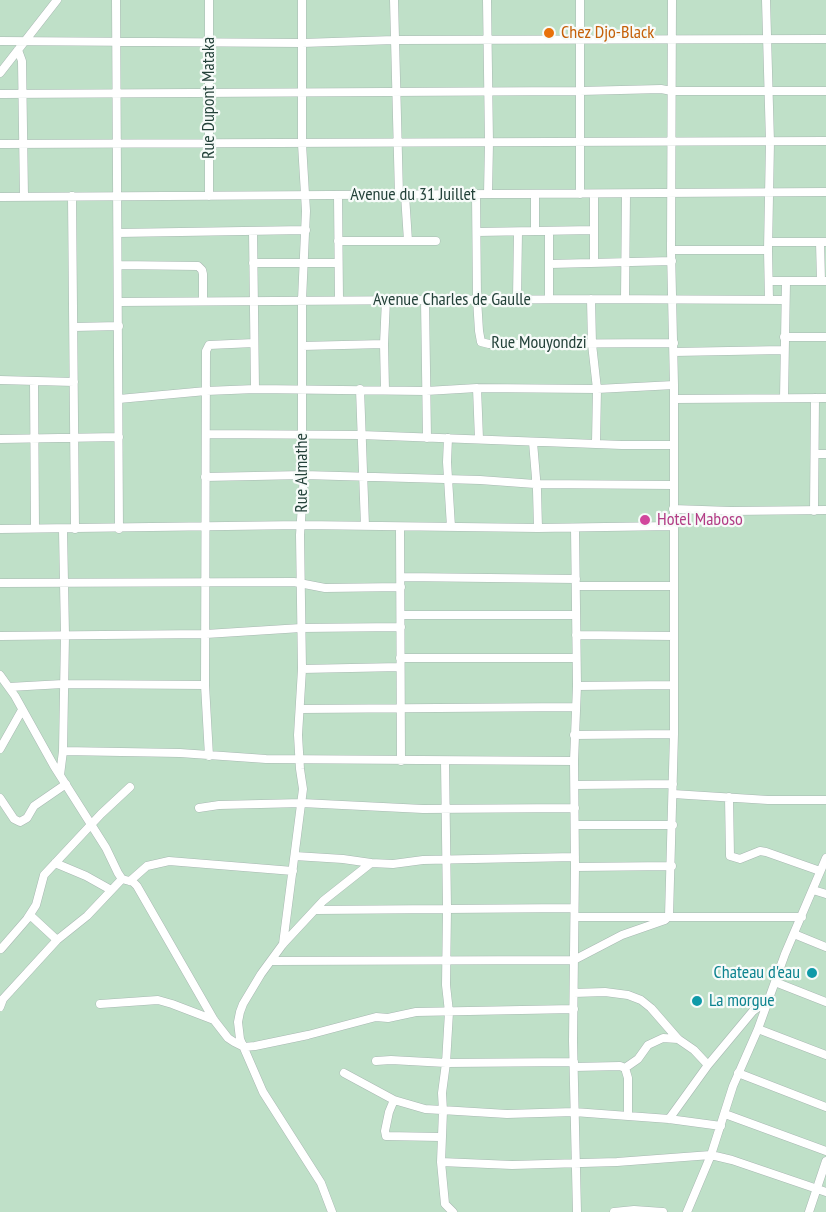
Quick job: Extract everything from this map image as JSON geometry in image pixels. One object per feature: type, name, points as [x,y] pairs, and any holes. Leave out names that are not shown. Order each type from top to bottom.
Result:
[{"type":"street","points":[[0,73],[57,0]]},
{"type":"street","points":[[116,0],[119,529]]},
{"type":"street","name":"Rue Dupont Mataka","points":[[209,0],[209,196]]},
{"type":"street","name":"Rue Almathe","points":[[283,944],[303,789],[299,759],[302,669],[300,535],[304,475],[302,300],[306,230],[302,144],[302,0]]},
{"type":"street","points":[[394,0],[396,143],[408,241]]},
{"type":"street","points":[[487,0],[488,194]]},
{"type":"street","points":[[580,0],[580,194]]},
{"type":"street","points":[[271,960],[574,960],[621,935],[665,920],[669,916],[674,734],[672,0]]},
{"type":"street","points":[[766,0],[770,142],[769,300]]},
{"type":"street","points":[[0,41],[302,43],[394,40],[826,39]]},
{"type":"street","points":[[18,50],[22,61],[24,94],[24,196]]},
{"type":"street","points":[[0,94],[661,89],[672,91],[826,91]]},
{"type":"street","points":[[0,144],[826,141]]},
{"type":"street","name":"Avenue du 31 Juillet","points":[[0,197],[826,192]]},
{"type":"street","name":"Rue Mouyondzi","points":[[476,194],[477,299],[479,338],[483,343],[674,343]]},
{"type":"street","points":[[535,194],[535,231]]},
{"type":"street","points":[[594,194],[594,262]]},
{"type":"street","points":[[625,299],[626,194]]},
{"type":"street","points":[[338,195],[339,300]]},
{"type":"street","points":[[72,196],[75,529]]},
{"type":"street","points":[[118,233],[306,230]]},
{"type":"street","points":[[477,232],[594,230]]},
{"type":"street","points":[[253,231],[255,389]]},
{"type":"street","points":[[549,231],[549,299]]},
{"type":"street","points":[[517,299],[518,232]]},
{"type":"street","points":[[338,242],[436,242]]},
{"type":"street","points":[[671,250],[823,242],[824,281],[769,281]]},
{"type":"street","points":[[550,264],[672,261]]},
{"type":"street","points":[[253,263],[338,263]]},
{"type":"street","points":[[118,265],[198,266],[202,270],[203,300]]},
{"type":"street","points":[[783,398],[786,282]]},
{"type":"street","name":"Avenue Charles de Gaulle","points":[[118,302],[477,299],[785,300]]},
{"type":"street","points":[[591,299],[592,344],[597,389],[596,444]]},
{"type":"street","points":[[385,390],[386,300]]},
{"type":"street","points":[[425,300],[427,438]]},
{"type":"street","points":[[74,327],[119,326]]},
{"type":"street","points":[[784,337],[826,337]]},
{"type":"street","points":[[209,756],[205,685],[205,477],[208,346],[254,343]]},
{"type":"street","points":[[302,346],[384,344]]},
{"type":"street","points":[[674,352],[783,350]]},
{"type":"street","points":[[0,380],[74,382]]},
{"type":"street","points":[[34,382],[35,528]]},
{"type":"street","points":[[118,399],[255,389],[426,391],[477,388],[597,389],[674,385]]},
{"type":"street","points":[[477,388],[478,439]]},
{"type":"street","points":[[360,389],[365,526]]},
{"type":"street","points":[[814,511],[815,398]]},
{"type":"street","points":[[674,399],[826,398]]},
{"type":"street","points":[[206,434],[361,435],[674,445]]},
{"type":"street","points":[[0,439],[119,437]]},
{"type":"street","points":[[448,438],[451,527]]},
{"type":"street","points":[[533,442],[538,528]]},
{"type":"street","points":[[815,454],[826,454]]},
{"type":"street","points":[[205,477],[304,475],[535,484],[674,485]]},
{"type":"street","points":[[673,509],[826,510]]},
{"type":"street","points":[[0,529],[63,530],[302,525],[538,528],[673,526]]},
{"type":"street","points":[[400,527],[401,761]]},
{"type":"street","points":[[575,528],[577,686],[574,735],[574,1112],[577,1212]]},
{"type":"street","points":[[60,775],[63,751],[65,635],[63,530]]},
{"type":"street","points":[[402,577],[674,585]]},
{"type":"street","points":[[0,584],[294,582],[325,588],[401,587]]},
{"type":"street","points":[[402,615],[576,615]]},
{"type":"street","points":[[0,636],[206,634],[302,628],[401,627]]},
{"type":"street","points":[[576,636],[674,636]]},
{"type":"street","points":[[302,669],[400,663],[576,658]]},
{"type":"street","points":[[0,675],[126,880],[135,884],[143,895],[214,1020],[228,1038],[244,1047],[308,1035],[376,1017],[388,1018],[426,1011],[574,1010]]},
{"type":"street","points":[[9,687],[63,684],[205,685]]},
{"type":"street","points":[[577,686],[673,685]]},
{"type":"street","points":[[300,709],[576,707]]},
{"type":"street","points":[[1,743],[22,710]]},
{"type":"street","points":[[574,735],[674,734]]},
{"type":"street","points":[[63,751],[401,761],[574,761]]},
{"type":"street","points":[[445,761],[448,1012],[442,1093],[441,1162],[445,1204],[447,1209],[453,1212]]},
{"type":"street","points":[[0,798],[15,821],[20,822],[27,818],[34,806],[66,784]]},
{"type":"street","points":[[575,785],[673,784]]},
{"type":"street","points":[[1,949],[30,915],[38,900],[44,875],[101,814],[130,787]]},
{"type":"street","points":[[673,794],[826,800]]},
{"type":"street","points":[[729,797],[730,856],[741,859],[760,851],[820,871]]},
{"type":"street","points":[[199,808],[219,805],[302,803],[445,808],[575,808]]},
{"type":"street","points":[[574,825],[673,825]]},
{"type":"street","points":[[296,856],[393,864],[446,860],[575,857]]},
{"type":"street","points":[[687,1212],[711,1155],[738,1073],[758,1029],[784,954],[826,858]]},
{"type":"street","points":[[0,1007],[3,999],[57,940],[87,916],[111,890],[147,866],[169,861],[293,872]]},
{"type":"street","points":[[55,863],[111,890]]},
{"type":"street","points":[[332,1212],[321,1182],[263,1092],[238,1031],[240,1012],[257,980],[283,944],[342,884],[371,863]]},
{"type":"street","points":[[575,867],[672,866]]},
{"type":"street","points":[[813,890],[826,894]]},
{"type":"street","points":[[315,910],[574,908]]},
{"type":"street","points":[[30,915],[57,940]]},
{"type":"street","points":[[574,917],[802,917]]},
{"type":"street","points":[[794,934],[826,947]]},
{"type":"street","points":[[775,982],[826,1002]]},
{"type":"street","points":[[574,993],[605,992],[628,994],[634,997],[651,1008],[678,1039],[694,1050],[708,1065]]},
{"type":"street","points":[[100,1004],[158,1000],[214,1020]]},
{"type":"street","points":[[669,1119],[708,1065],[753,1011],[768,1000]]},
{"type":"street","points":[[758,1029],[826,1055]]},
{"type":"street","points":[[626,1068],[638,1059],[648,1045],[663,1038],[678,1039]]},
{"type":"street","points":[[376,1061],[620,1066],[626,1068]]},
{"type":"street","points":[[626,1068],[628,1116]]},
{"type":"street","points":[[344,1073],[394,1100],[408,1105],[443,1111],[507,1114],[574,1112],[669,1119],[721,1126]]},
{"type":"street","points":[[738,1073],[826,1107]]},
{"type":"street","points":[[394,1100],[385,1131],[387,1137],[441,1137]]},
{"type":"street","points":[[725,1114],[826,1151]]},
{"type":"street","points":[[441,1162],[512,1165],[711,1155],[826,1192]]},
{"type":"street","points":[[809,1212],[826,1161]]},
{"type":"street","points":[[614,1212],[634,1210],[663,1212]]},
{"type":"green space","points":[[0,0],[826,0],[826,1212],[0,1212]]},
{"type":"place","name":"Chez Djo-Black","points":[[549,33]]},
{"type":"place","name":"Hotel Maboso","points":[[645,520]]},
{"type":"place","name":"Chateau d'eau","points":[[812,973]]},
{"type":"place","name":"La morgue","points":[[697,1001]]}]
